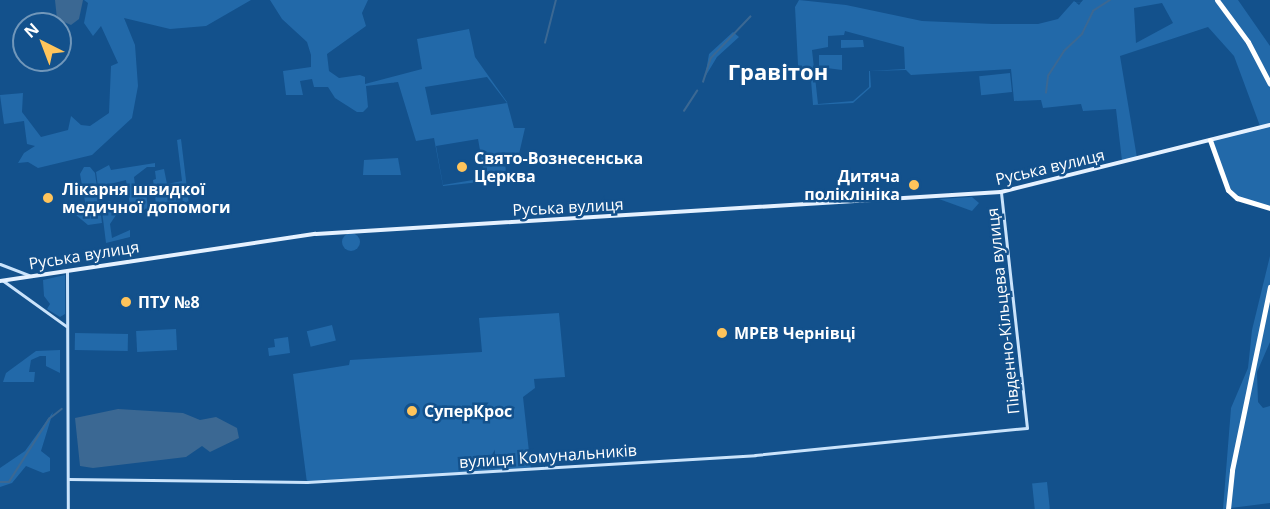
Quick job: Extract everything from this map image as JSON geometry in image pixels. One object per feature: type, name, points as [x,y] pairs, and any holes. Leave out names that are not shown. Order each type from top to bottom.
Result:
[{"type":"highway","points":[[1217,0],[1248,42],[1270,84]]},
{"type":"highway","points":[[1210,140],[1228,190],[1237,198],[1270,208]]},
{"type":"highway","points":[[1228,509],[1270,287]]},
{"type":"main road","name":"Руська вулиця","points":[[1,280],[316,234],[1002,192],[1270,125]]},
{"type":"street","name":"Південно-Кільцева вулиця","points":[[1002,192],[1028,428]]},
{"type":"street","points":[[0,264],[16,273],[31,276]]},
{"type":"street","points":[[67,271],[68,509]]},
{"type":"street","points":[[1,280],[66,326]]},
{"type":"street","name":"вулиця Комунальників","points":[[68,479],[307,483],[755,455],[1028,428]]},
{"type":"shaded area","points":[[55,0],[83,0],[79,19],[72,24],[72,12],[56,12]]},
{"type":"shaded area","points":[[84,0],[251,0],[206,26],[170,29],[124,18],[135,45],[138,86],[132,118],[92,155],[38,168],[28,162],[18,163],[24,153],[35,146],[27,144],[24,121],[4,124],[0,95],[23,93],[22,112],[41,137],[68,130],[71,116],[81,125],[90,126],[109,113],[111,66],[118,63],[101,26],[93,36],[84,23],[88,3]]},
{"type":"shaded area","points":[[270,0],[368,0],[362,13],[366,26],[327,54],[329,71],[339,78],[360,75],[365,77],[365,84],[422,69],[417,39],[469,29],[475,57],[507,102],[514,128],[525,128],[519,154],[504,156],[507,179],[443,186],[434,138],[416,141],[398,82],[366,86],[368,107],[363,112],[357,112],[335,98],[328,87],[314,87],[312,79],[300,81],[303,95],[286,95],[283,71],[311,67],[311,55],[307,42],[282,19]],"holes":[[[487,77],[507,103],[431,115],[425,87]],[[478,139],[485,178],[443,185],[436,146]]]},
{"type":"shaded area","points":[[799,0],[846,5],[922,21],[1038,24],[1058,19],[1074,1],[1079,5],[1083,0],[1238,0],[1270,46],[1270,209],[1239,199],[1219,174],[1209,140],[1260,126],[1234,56],[1208,27],[1120,56],[1137,158],[1122,161],[1116,109],[1083,111],[1081,104],[1043,108],[1041,100],[1014,101],[1011,69],[911,75],[906,70],[870,71],[871,87],[853,103],[813,105],[811,80],[798,65],[795,7]],"holes":[[[1162,3],[1173,23],[1136,43],[1134,8]],[[845,31],[904,47],[905,69],[869,71],[869,87],[853,101],[818,104],[812,50],[828,47],[828,36],[844,35]]]},
{"type":"shaded area","points":[[733,32],[739,37],[717,57],[705,77],[709,54]]},
{"type":"shaded area","points":[[841,40],[863,40],[864,47],[841,48]]},
{"type":"shaded area","points":[[819,55],[842,55],[842,70],[819,67]]},
{"type":"shaded area","points":[[1010,73],[1012,92],[981,95],[979,76]]},
{"type":"shaded area","points":[[181,139],[190,213],[186,213],[184,201],[156,204],[153,180],[156,179],[155,171],[164,169],[167,184],[182,181],[177,140]]},
{"type":"shaded area","points":[[398,158],[401,175],[363,175],[364,160]]},
{"type":"shaded area","points":[[155,163],[155,167],[147,167],[134,177],[136,192],[146,191],[148,209],[131,212],[126,180],[98,187],[96,172],[109,165],[111,170]]},
{"type":"shaded area","points":[[84,167],[90,167],[95,173],[102,223],[88,225],[76,215],[87,213],[80,174]]},
{"type":"shaded area","points":[[972,197],[979,203],[972,211],[939,199]]},
{"type":"shaded area","points":[[110,201],[118,212],[110,224],[112,238],[130,230],[130,237],[106,243],[101,203]]},
{"type":"shaded area","points":[[351,233],[357,236],[360,242],[357,248],[351,251],[345,248],[342,242],[345,236]]},
{"type":"shaded area","points":[[1270,256],[1270,342],[1257,372],[1258,402],[1263,408],[1270,406],[1270,503],[1223,509],[1231,408],[1248,368],[1252,330]]},
{"type":"shaded area","points":[[65,275],[65,314],[60,317],[47,309],[50,304],[44,296],[43,280]]},
{"type":"shaded area","name":"СуперКрос","points":[[559,313],[565,377],[534,379],[535,388],[523,397],[531,470],[307,483],[293,374],[349,365],[350,360],[482,352],[479,318]]},
{"type":"shaded area","points":[[332,325],[336,341],[311,347],[307,331]]},
{"type":"shaded area","points":[[176,329],[177,350],[137,352],[136,331]]},
{"type":"shaded area","points":[[75,333],[128,334],[128,351],[75,350]]},
{"type":"shaded area","points":[[288,337],[290,353],[269,356],[268,348],[275,347],[274,339]]},
{"type":"shaded area","points":[[60,350],[60,373],[46,366],[46,356],[40,356],[31,360],[29,372],[35,372],[34,382],[3,382],[6,373],[36,351]]},
{"type":"shaded area","points":[[118,409],[183,413],[200,420],[216,417],[237,428],[239,438],[210,452],[202,446],[186,457],[93,468],[80,466],[75,418]]},
{"type":"shaded area","points":[[53,412],[41,451],[50,458],[50,471],[43,473],[26,466],[12,483],[0,487],[0,468],[25,451]]},
{"type":"shaded area","points":[[1047,482],[1050,509],[1035,509],[1032,484]]},
{"type":"waterway","points":[[545,43],[556,0]]},
{"type":"waterway","points":[[1046,93],[1048,76],[1064,51],[1082,34],[1093,11],[1110,0]]},
{"type":"waterway","points":[[703,82],[711,58],[750,17]]},
{"type":"waterway","points":[[684,111],[697,91]]},
{"type":"waterway","points":[[0,482],[9,482],[49,419],[62,409]]},
{"type":"place","name":"Свято-Вознесенська Церква","points":[[462,167]]},
{"type":"place","name":"Дитяча поліклініка","points":[[914,185]]},
{"type":"place","name":"Лікарня швидкої медичної допомоги","points":[[48,198]]},
{"type":"place","name":"ПТУ №8","points":[[126,302]]},
{"type":"place","name":"МРЕВ Чернівці","points":[[722,333]]},
{"type":"place","name":"СуперКрос","points":[[412,411]]},
{"type":"district","name":"Гравітон","points":[[778,72]]}]
